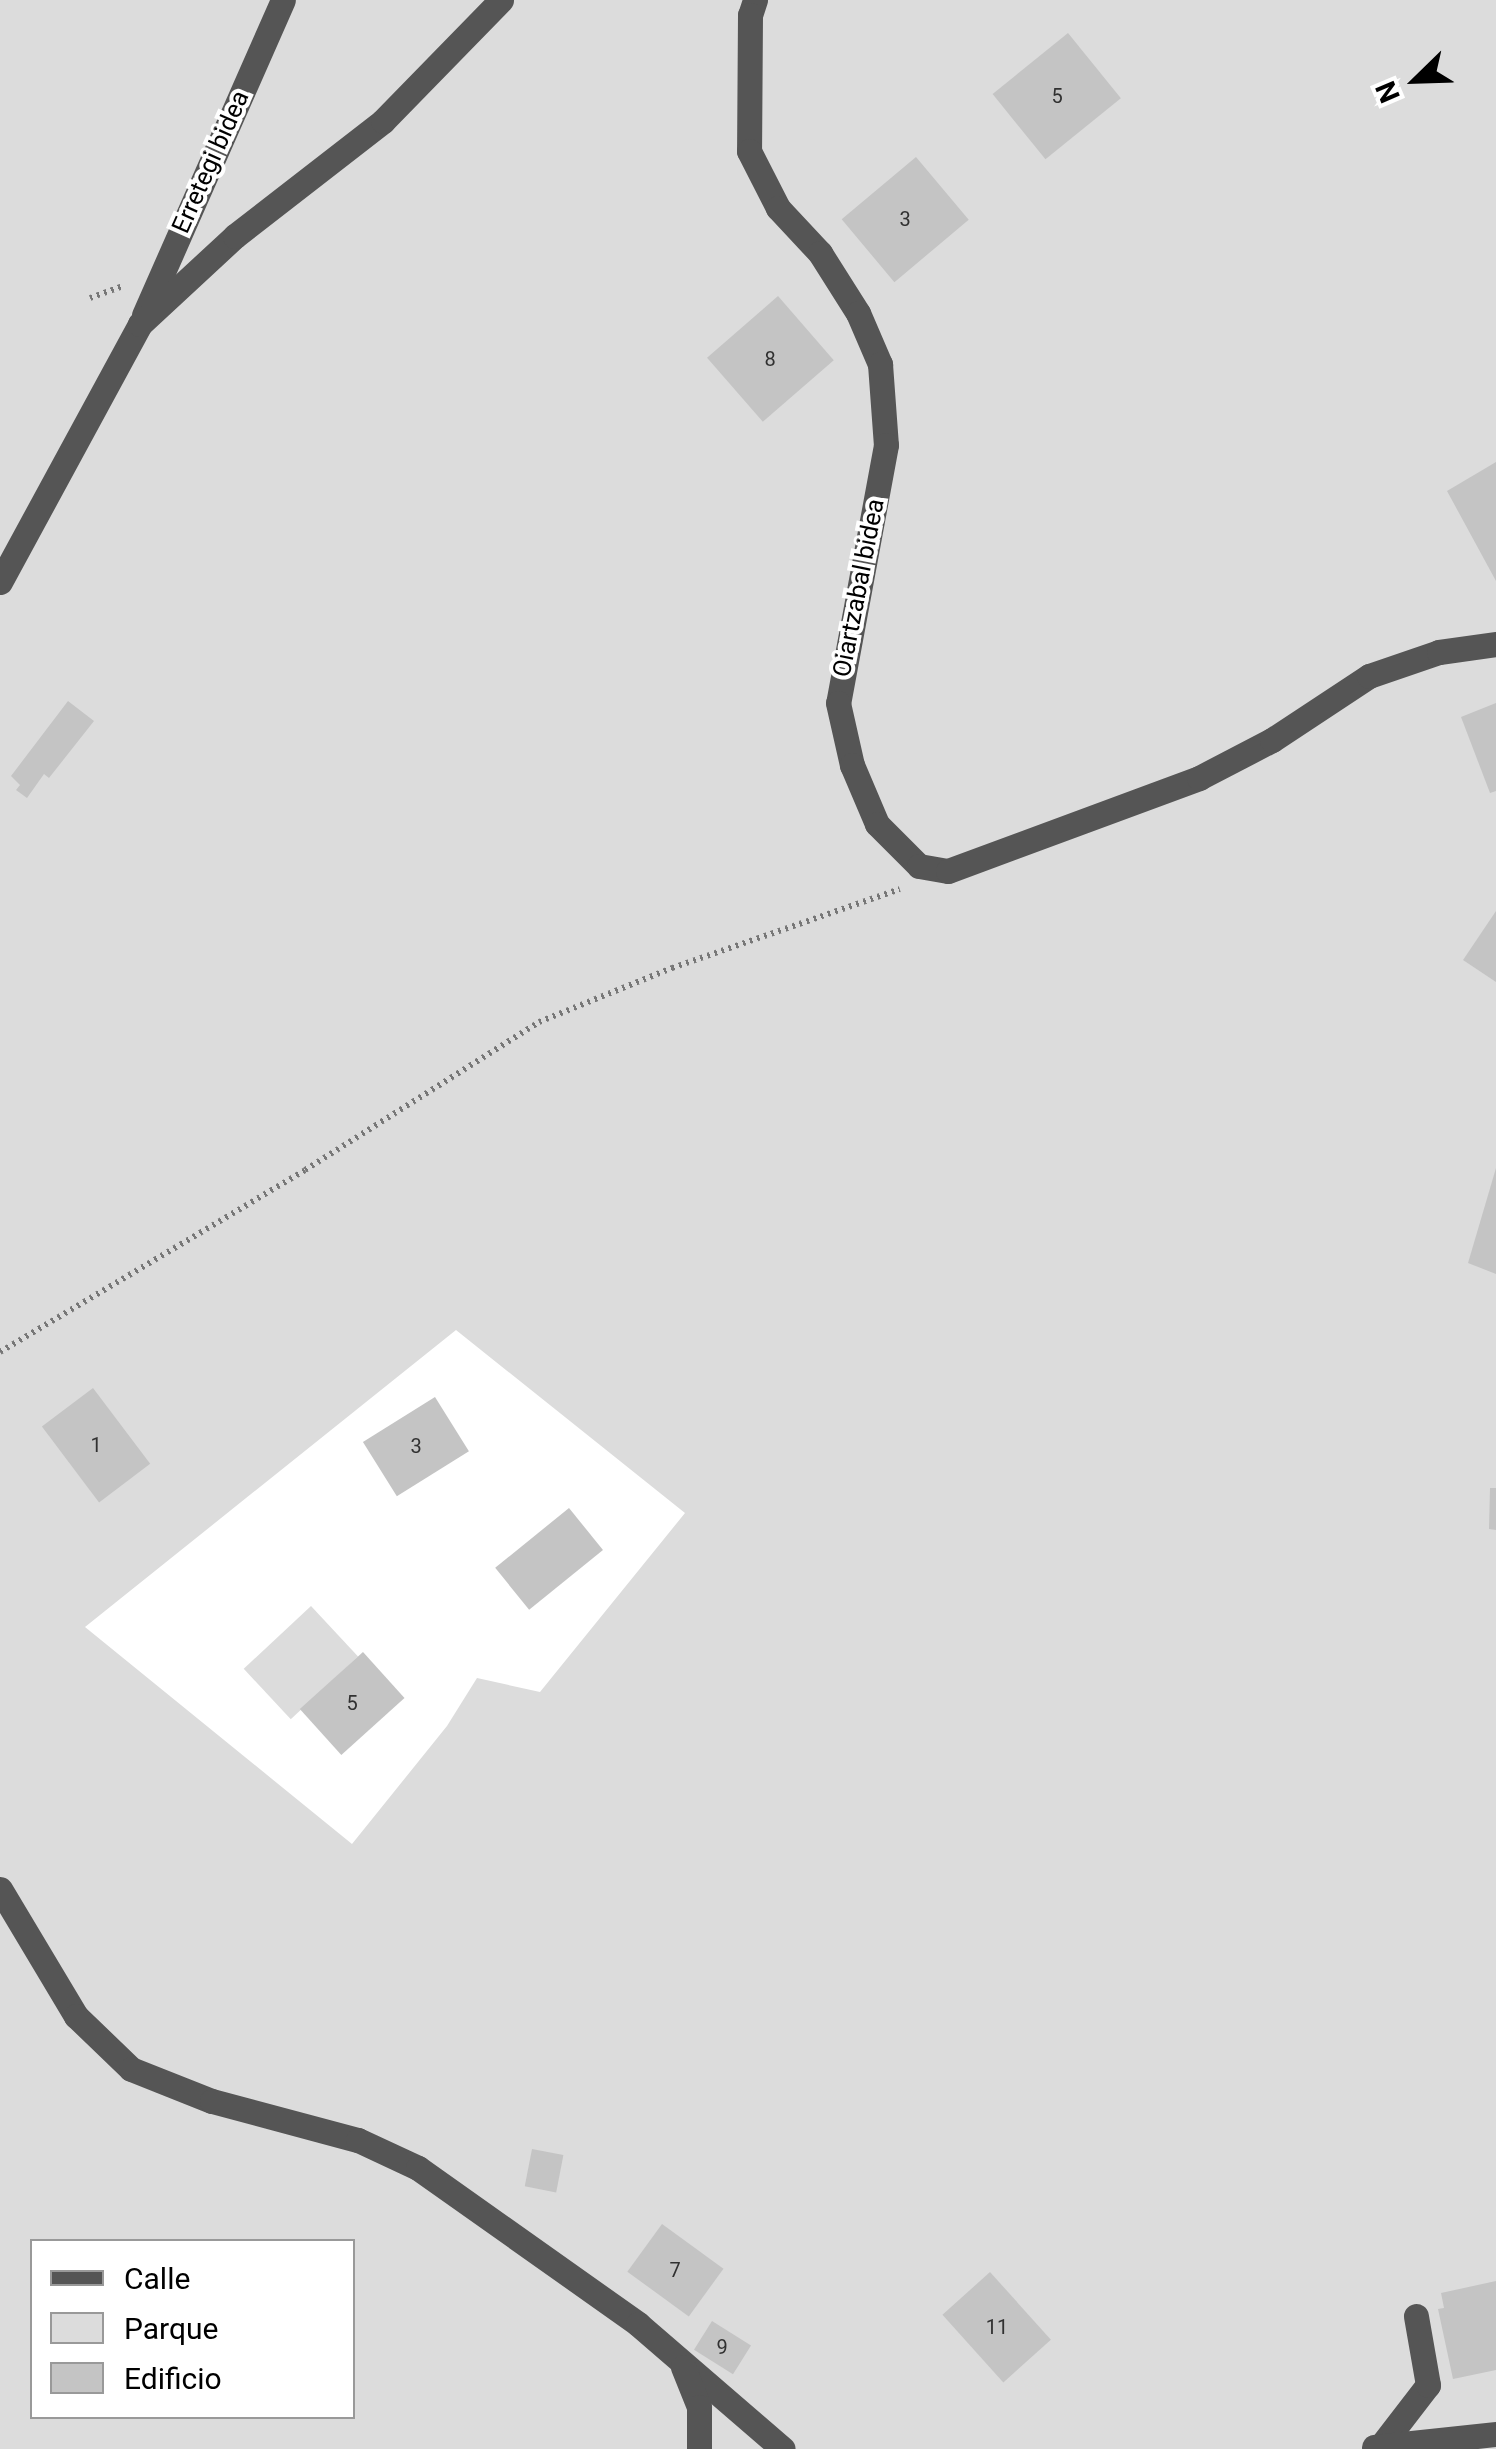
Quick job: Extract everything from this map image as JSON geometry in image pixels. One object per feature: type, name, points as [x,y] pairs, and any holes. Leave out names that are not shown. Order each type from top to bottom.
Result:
[{"type":"street","name":"Erretegi bidea","points":[[140,324],[284,0]]},
{"type":"street","points":[[0,582],[140,324],[235,236],[382,121],[501,0]]},
{"type":"street","name":"Oiartzabal bidea","points":[[755,0],[750,14],[749,151],[778,208],[820,253],[858,312],[880,364],[886,446],[838,702],[852,765],[878,824],[919,866],[948,871]]},
{"type":"street","points":[[948,871],[1198,778],[1272,740],[1369,676],[1438,652],[1496,644]]},
{"type":"street","points":[[3,1898],[76,2016],[131,2068],[212,2101],[358,2140],[418,2168],[638,2324],[783,2449]]},
{"type":"street","points":[[1372,2448],[1428,2385],[1416,2316]]},
{"type":"street","points":[[682,2364],[698,2408],[699,2449]]},
{"type":"street","points":[[1372,2448],[1496,2434]]},
{"type":"path","points":[[0,1352],[305,1170],[539,1022],[672,968],[948,871]]},
{"type":"green space","points":[[0,0],[1496,0],[1496,2449],[0,2449]],"holes":[[[456,1330],[685,1513],[540,1692],[477,1678],[447,1726],[352,1844],[85,1627]]]},
{"type":"green space","points":[[311,1606],[358,1656],[291,1719],[244,1669]]},
{"type":"building","points":[[1068,33],[1121,98],[1045,159],[993,94]]},
{"type":"building","points":[[916,157],[969,220],[894,282],[842,219]]},
{"type":"building","points":[[778,296],[834,360],[763,422],[707,358]]},
{"type":"building","points":[[1496,462],[1496,581],[1447,491]]},
{"type":"building","points":[[68,701],[94,721],[49,778],[44,774],[27,798],[16,790],[20,785],[11,776]]},
{"type":"building","points":[[1496,703],[1496,791],[1490,793],[1461,717]]},
{"type":"building","points":[[1496,911],[1496,982],[1463,960]]},
{"type":"building","points":[[1496,1168],[1496,1274],[1468,1263]]},
{"type":"building","points":[[93,1388],[150,1464],[99,1502],[42,1427]]},
{"type":"building","points":[[435,1397],[469,1451],[397,1496],[363,1442]]},
{"type":"building","points":[[1490,1488],[1496,1488],[1496,1530],[1489,1529]]},
{"type":"building","points":[[569,1508],[603,1550],[529,1610],[495,1568]]},
{"type":"building","points":[[363,1652],[404,1698],[341,1755],[300,1709]]},
{"type":"building","points":[[532,2149],[563,2155],[556,2192],[525,2186]]},
{"type":"building","points":[[662,2224],[723,2269],[689,2316],[627,2272]]},
{"type":"building","points":[[990,2272],[1051,2340],[1003,2382],[942,2315]]},
{"type":"building","points":[[1496,2281],[1496,2370],[1453,2379],[1438,2309],[1444,2308],[1441,2293]]},
{"type":"building","points":[[712,2321],[751,2345],[733,2374],[694,2350]]}]
